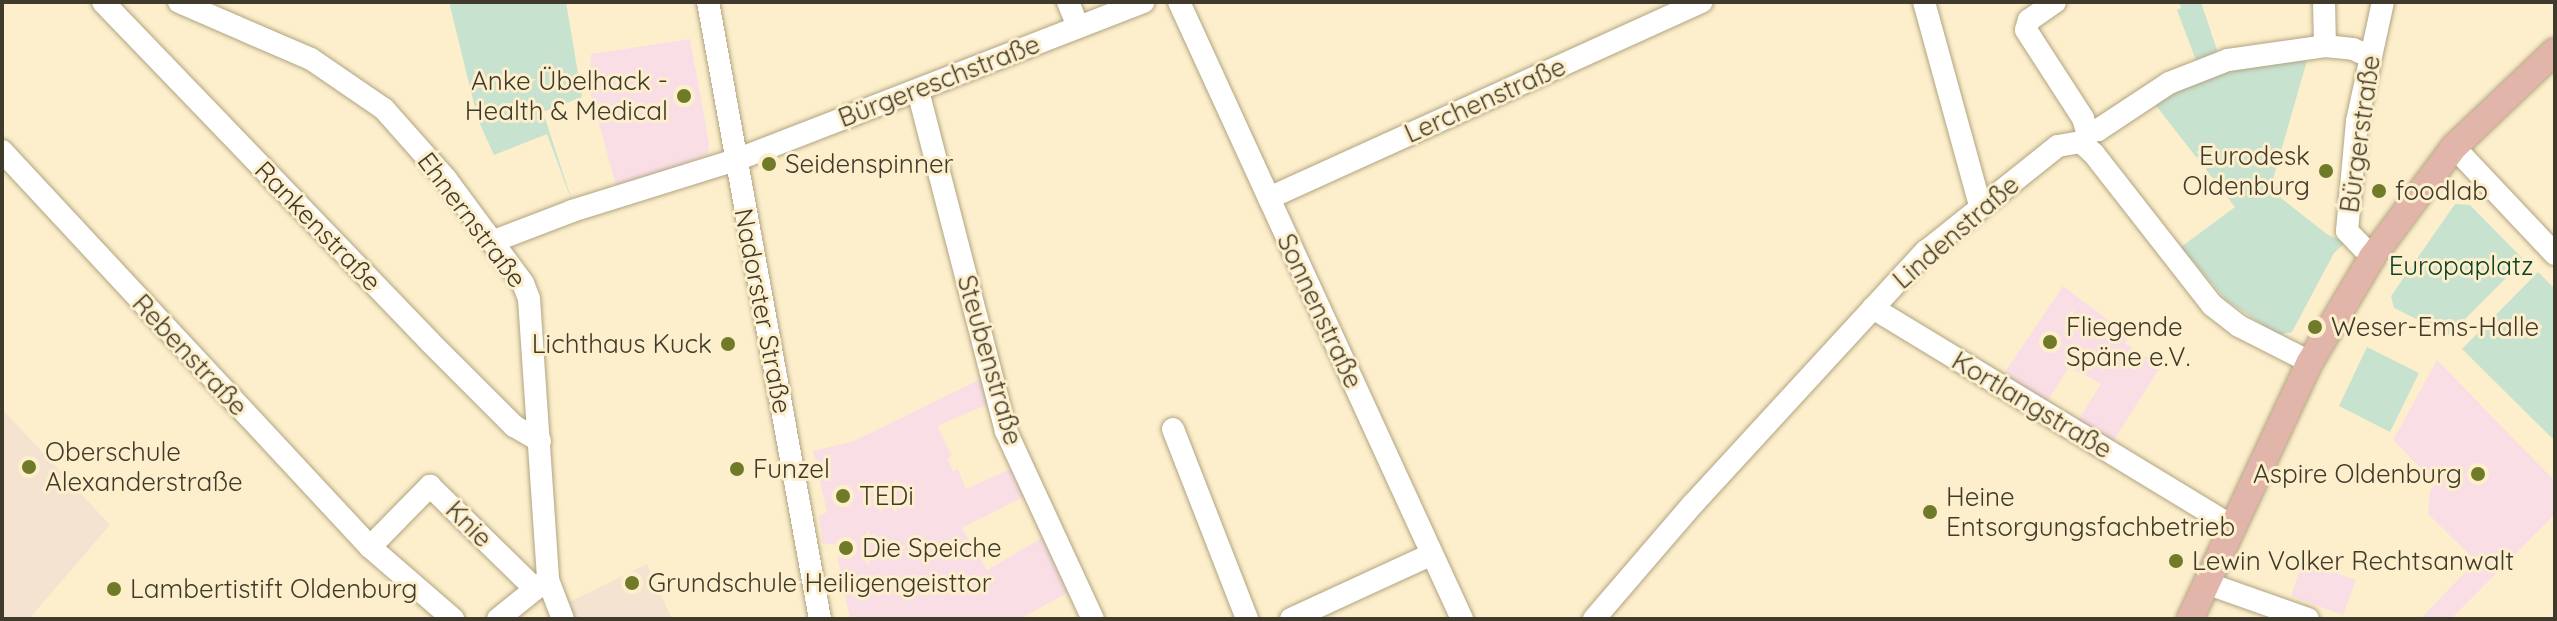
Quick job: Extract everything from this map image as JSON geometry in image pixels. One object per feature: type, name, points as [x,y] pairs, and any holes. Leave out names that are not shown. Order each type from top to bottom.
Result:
[{"type":"main road","points":[[2190,619],[2310,362],[2372,257],[2454,147],[2555,51]]},
{"type":"street","name":"Rankenstraße","points":[[103,2],[441,353],[514,426],[540,441]]},
{"type":"street","name":"Ehnernstraße","points":[[179,2],[311,59],[346,80],[384,109],[446,179],[523,283],[529,299],[540,441],[541,584],[563,619]]},
{"type":"street","name":"Nadorster Straße","points":[[708,2],[820,619]]},
{"type":"street","points":[[1068,2],[1078,27]]},
{"type":"street","name":"Bürgereschstraße","points":[[494,241],[572,211],[736,160],[1143,2]]},
{"type":"street","name":"Sonnenstraße","points":[[1179,2],[1462,619]]},
{"type":"street","name":"Lerchenstraße","points":[[1269,198],[1702,2]]},
{"type":"street","points":[[1924,2],[1980,206]]},
{"type":"street","points":[[2055,2],[2029,20],[2026,30],[2083,118],[2084,137],[2094,154],[2212,305],[2239,326],[2310,362]]},
{"type":"street","points":[[2324,2],[2325,46]]},
{"type":"street","name":"Bürgerstraße","points":[[2372,257],[2347,231],[2357,121],[2383,2]]},
{"type":"street","name":"Lindenstraße","points":[[1595,619],[1925,252],[2058,146],[2098,130],[2192,72],[2252,54],[2325,46],[2353,49],[2369,56]]},
{"type":"street","name":"Steubenstraße","points":[[918,91],[1006,431],[1093,619]]},
{"type":"street","points":[[2454,147],[2555,254]]},
{"type":"street","name":"Rebenstraße","points":[[2,151],[370,547],[453,619]]},
{"type":"street","name":"Kortlangstraße","points":[[1873,308],[2232,526]]},
{"type":"street","points":[[1173,429],[1247,619]]},
{"type":"street","name":"Knie","points":[[370,547],[430,486],[541,584]]},
{"type":"street","points":[[1291,619],[1432,554]]},
{"type":"street","points":[[2206,583],[2308,619]]},
{"type":"street","points":[[498,619],[541,584]]},
{"type":"shaded area","points":[[690,39],[709,143],[708,153],[619,196],[590,92],[591,54]]},
{"type":"shaded area","points":[[2063,286],[2129,335],[2125,343],[2161,366],[2107,451],[2072,430],[2101,384],[2069,367],[2041,411],[1997,384]]},
{"type":"shaded area","points":[[2437,360],[2555,481],[2555,514],[2451,619],[2420,619],[2476,561],[2428,514],[2430,491],[2435,483],[2393,440]]},
{"type":"shaded area","points":[[991,374],[998,400],[937,426],[952,456],[947,459],[953,471],[958,469],[966,489],[1012,468],[1033,492],[962,528],[987,570],[1052,532],[1069,592],[1020,619],[850,619],[835,544],[823,544],[819,516],[827,512],[813,451],[854,441]]},
{"type":"shaded area","name":"Oberschule Alexanderstraße","points":[[2,409],[110,525],[29,619],[2,619]]},
{"type":"shaded area","points":[[2303,561],[2356,580],[2343,615],[2291,596]]},
{"type":"shaded area","name":"Grundschule Heiligengeisttor","points":[[647,564],[672,619],[574,619],[567,603]]},
{"type":"green space","points":[[449,2],[566,2],[582,97],[543,112],[575,210],[547,134],[494,155],[478,120]]},
{"type":"green space","points":[[2179,2],[2201,2],[2219,56],[2197,63],[2177,10],[2181,8]]},
{"type":"green space","points":[[2308,57],[2273,179],[2281,198],[2328,235],[2346,242],[2334,253],[2292,332],[2278,335],[2226,300],[2181,247],[2235,207],[2154,103],[2207,70]]},
{"type":"green space","name":"Europaplatz","points":[[2455,204],[2470,205],[2524,260],[2449,335],[2394,308],[2391,296]]},
{"type":"green space","name":"Europaplatz","points":[[2538,272],[2555,289],[2555,441],[2462,349]]},
{"type":"green space","points":[[2367,347],[2419,373],[2390,432],[2339,406]]},
{"type":"place","name":"Anke Übelhack - Health & Medical","points":[[684,96]]},
{"type":"place","name":"Seidenspinner","points":[[769,164]]},
{"type":"place","name":"Eurodesk Oldenburg","points":[[2326,171]]},
{"type":"place","name":"foodlab","points":[[2379,191]]},
{"type":"place","name":"Weser-Ems-Halle","points":[[2315,327]]},
{"type":"place","name":"Fliegende Späne e.V.","points":[[2050,342]]},
{"type":"place","name":"Lichthaus Kuck","points":[[728,344]]},
{"type":"place","name":"Oberschule Alexanderstraße","points":[[29,467]]},
{"type":"place","name":"Funzel","points":[[737,469]]},
{"type":"place","name":"Aspire Oldenburg","points":[[2478,474]]},
{"type":"place","name":"TEDi","points":[[843,496]]},
{"type":"place","name":"Heine Entsorgungsfachbetrieb","points":[[1930,512]]},
{"type":"place","name":"Die Speiche","points":[[846,548]]},
{"type":"place","name":"Lewin Volker Rechtsanwalt","points":[[2176,561]]},
{"type":"place","name":"Grundschule Heiligengeisttor","points":[[632,583]]},
{"type":"place","name":"Lambertistift Oldenburg","points":[[114,589]]}]
